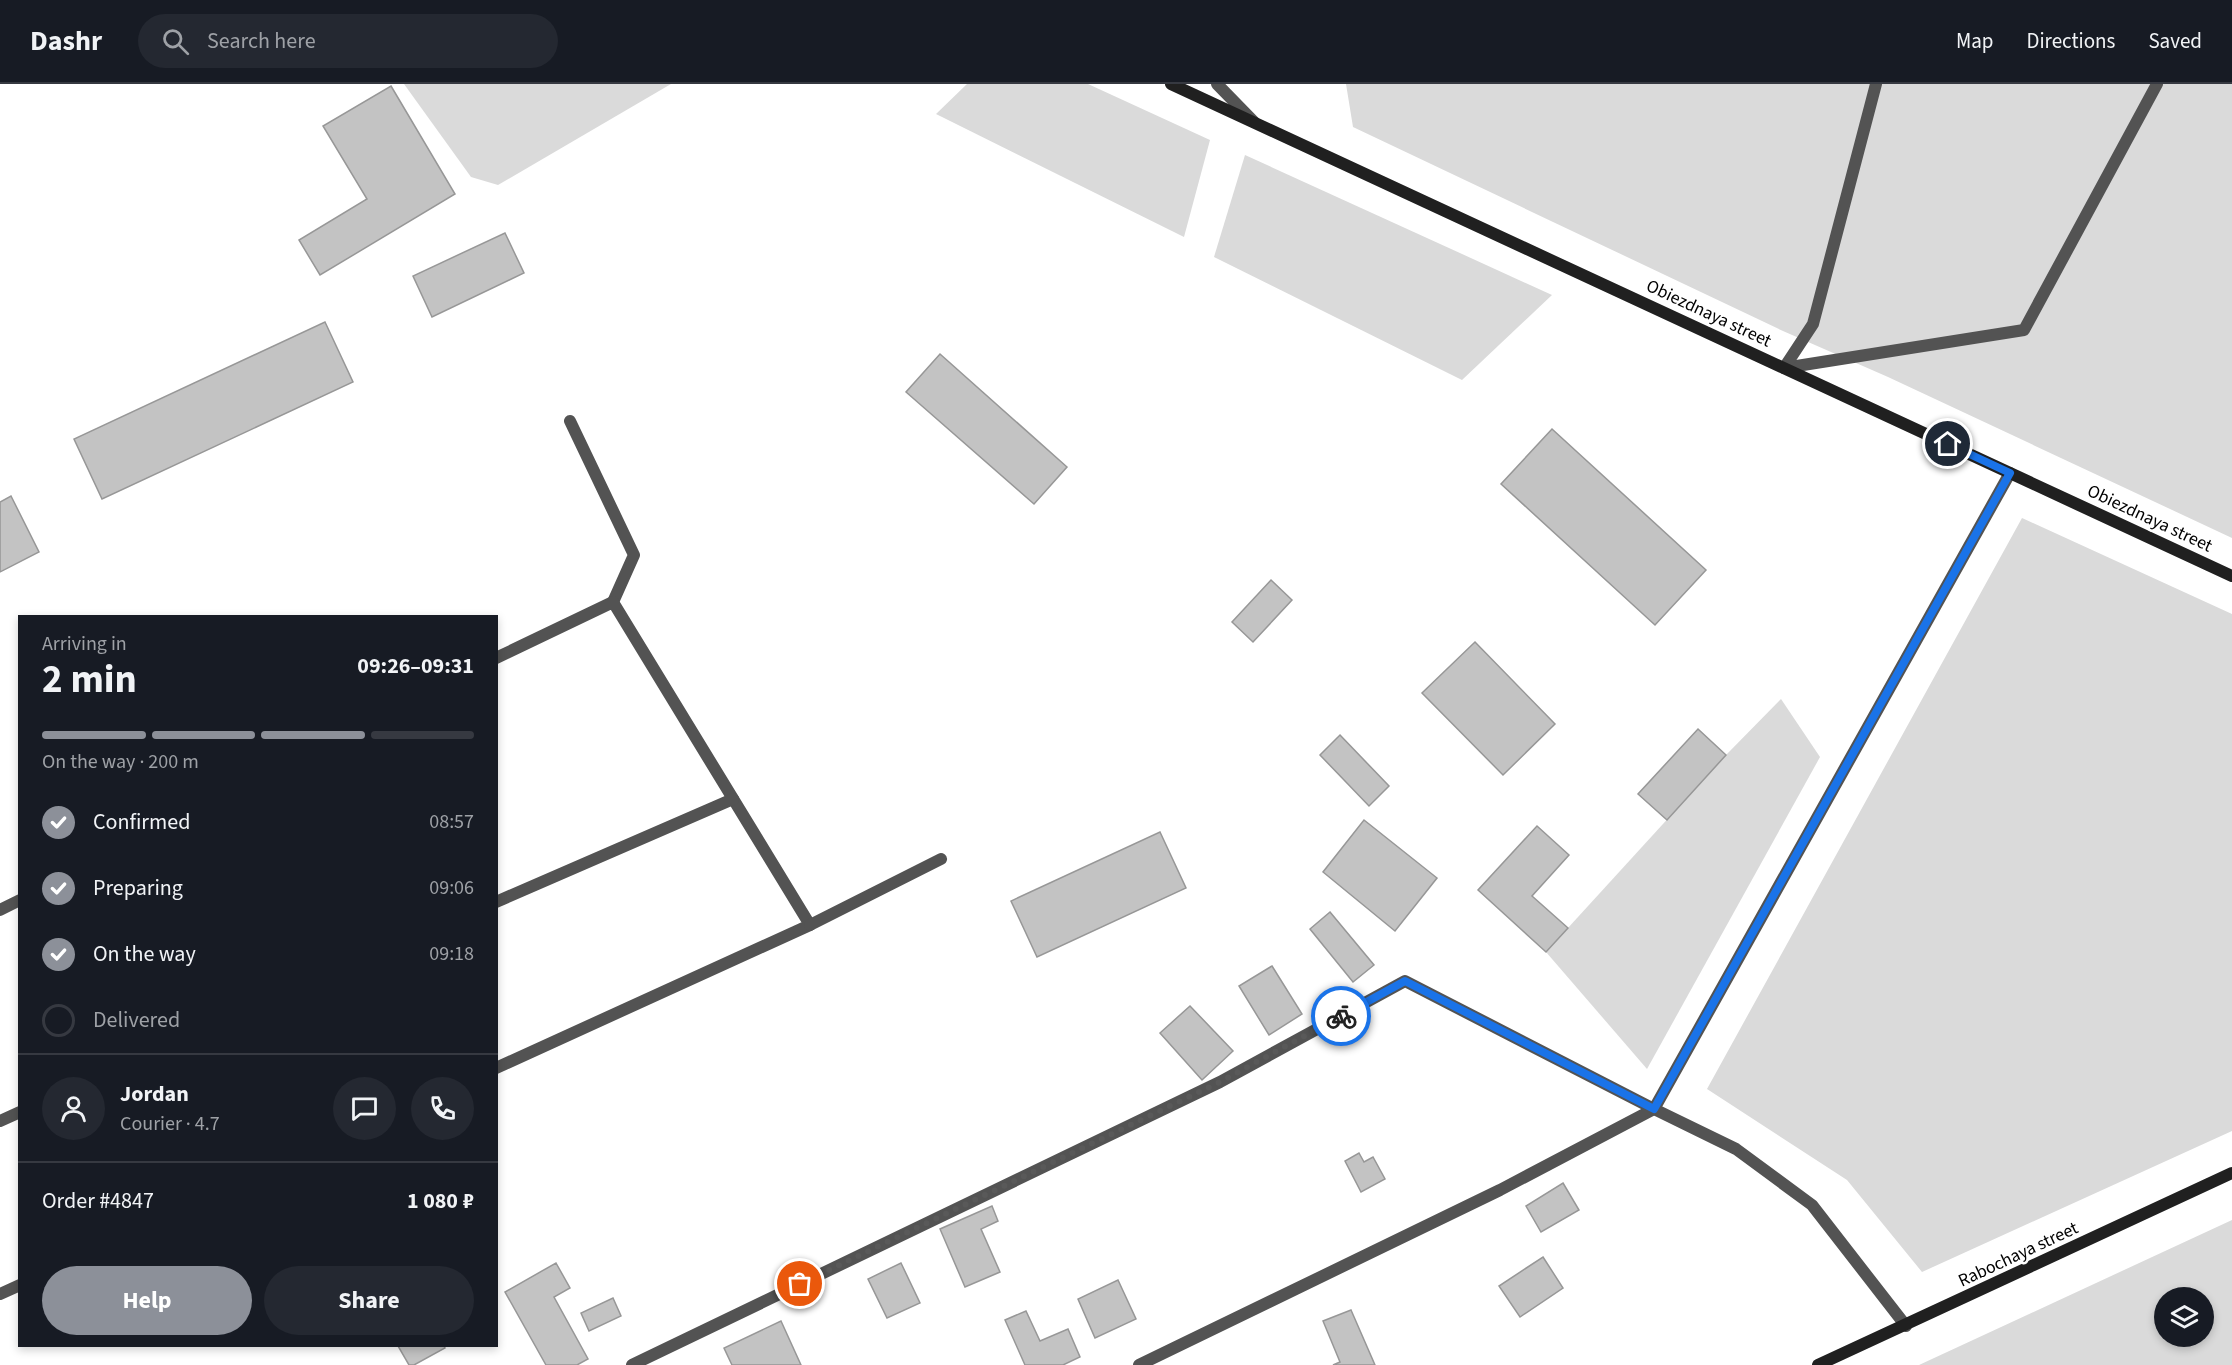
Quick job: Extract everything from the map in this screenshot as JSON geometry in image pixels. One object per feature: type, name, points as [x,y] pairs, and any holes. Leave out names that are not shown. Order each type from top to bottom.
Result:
[{"type":"main road","name":"Obiezdnaya street","points":[[1171,84],[2232,576]]},
{"type":"main road","name":"Rabochaya street","points":[[1818,1365],[2232,1173]]},
{"type":"street","points":[[1217,84],[1255,122]]},
{"type":"street","points":[[1784,368],[1813,324],[1876,84]]},
{"type":"street","points":[[1784,368],[2024,330],[2157,84]]},
{"type":"street","points":[[498,657],[613,602],[634,555],[570,421]]},
{"type":"street","points":[[1139,1365],[1500,1190],[1654,1109],[2010,473]]},
{"type":"street","points":[[613,602],[810,926]]},
{"type":"street","points":[[498,901],[733,798]]},
{"type":"street","points":[[498,1067],[810,926],[941,859]]},
{"type":"street","points":[[0,910],[18,901]]},
{"type":"street","points":[[632,1365],[1220,1082],[1405,981],[1736,1149],[1812,1205],[1906,1326]]},
{"type":"street","points":[[0,1121],[18,1113]]},
{"type":"street","points":[[0,1294],[18,1286]]},
{"type":"shaded area","points":[[404,84],[671,84],[498,185],[471,177]]},
{"type":"shaded area","points":[[967,84],[1088,84],[1210,140],[1184,237],[936,114]]},
{"type":"shaded area","points":[[1346,84],[2232,84],[2232,538],[1888,377],[1783,331],[1353,127]]},
{"type":"shaded area","points":[[1245,155],[1552,295],[1462,380],[1214,257]]},
{"type":"shaded area","points":[[2022,518],[2232,614],[2232,1131],[1922,1272],[1847,1180],[1707,1089]]},
{"type":"shaded area","points":[[1781,699],[1820,757],[1647,1069],[1546,952],[1726,755]]},
{"type":"shaded area","points":[[2232,1220],[2232,1365],[1919,1365]]},
{"type":"building","points":[[391,86],[455,194],[320,275],[299,240],[367,199],[323,126]]},
{"type":"building","points":[[505,233],[524,273],[432,317],[413,276]]},
{"type":"building","points":[[325,322],[353,382],[102,499],[74,439]]},
{"type":"building","points":[[940,354],[1067,467],[1034,504],[906,392]]},
{"type":"building","points":[[1552,429],[1706,570],[1655,625],[1501,484]]},
{"type":"building","points":[[11,496],[39,552],[0,572],[0,502]]},
{"type":"building","points":[[1271,580],[1292,600],[1253,642],[1232,622]]},
{"type":"building","points":[[1475,642],[1555,724],[1503,775],[1422,693]]},
{"type":"building","points":[[1698,729],[1726,755],[1667,820],[1638,794]]},
{"type":"building","points":[[1340,735],[1389,786],[1369,806],[1320,755]]},
{"type":"building","points":[[1364,820],[1437,878],[1395,931],[1323,872]]},
{"type":"building","points":[[1537,826],[1569,855],[1532,896],[1568,928],[1546,952],[1478,890]]},
{"type":"building","points":[[1160,832],[1186,888],[1037,957],[1011,901]]},
{"type":"building","points":[[1330,912],[1374,965],[1353,982],[1310,929]]},
{"type":"building","points":[[1272,966],[1302,1014],[1269,1035],[1239,986]]},
{"type":"building","points":[[1190,1006],[1233,1051],[1202,1080],[1160,1033]]},
{"type":"building","points":[[1359,1153],[1364,1162],[1373,1157],[1385,1179],[1361,1192],[1345,1161]]},
{"type":"building","points":[[1563,1183],[1579,1210],[1541,1232],[1526,1206]]},
{"type":"building","points":[[992,1206],[998,1221],[981,1229],[1000,1272],[965,1287],[940,1229]]},
{"type":"building","points":[[1543,1257],[1563,1288],[1520,1317],[1499,1286]]},
{"type":"building","points":[[556,1263],[570,1288],[554,1297],[588,1359],[577,1365],[546,1365],[505,1292]]},
{"type":"building","points":[[901,1263],[920,1303],[887,1318],[868,1279]]},
{"type":"building","points":[[1118,1280],[1136,1319],[1095,1338],[1078,1299]]},
{"type":"building","points":[[613,1298],[621,1316],[589,1331],[581,1313]]},
{"type":"building","points":[[1351,1310],[1375,1365],[1333,1365],[1340,1362],[1323,1321]]},
{"type":"building","points":[[1026,1311],[1040,1341],[1068,1329],[1080,1357],[1063,1365],[1025,1365],[1005,1320]]},
{"type":"building","points":[[781,1321],[801,1365],[732,1365],[724,1348]]},
{"type":"building","points":[[399,1347],[445,1348],[414,1365],[409,1365]]},
{"type":"way so far","points":[[800,1284],[1220,1082],[1341,1016]]},
{"type":"route","points":[[1341,1016],[1405,981],[1654,1109],[2010,473],[1948,444]]}]
